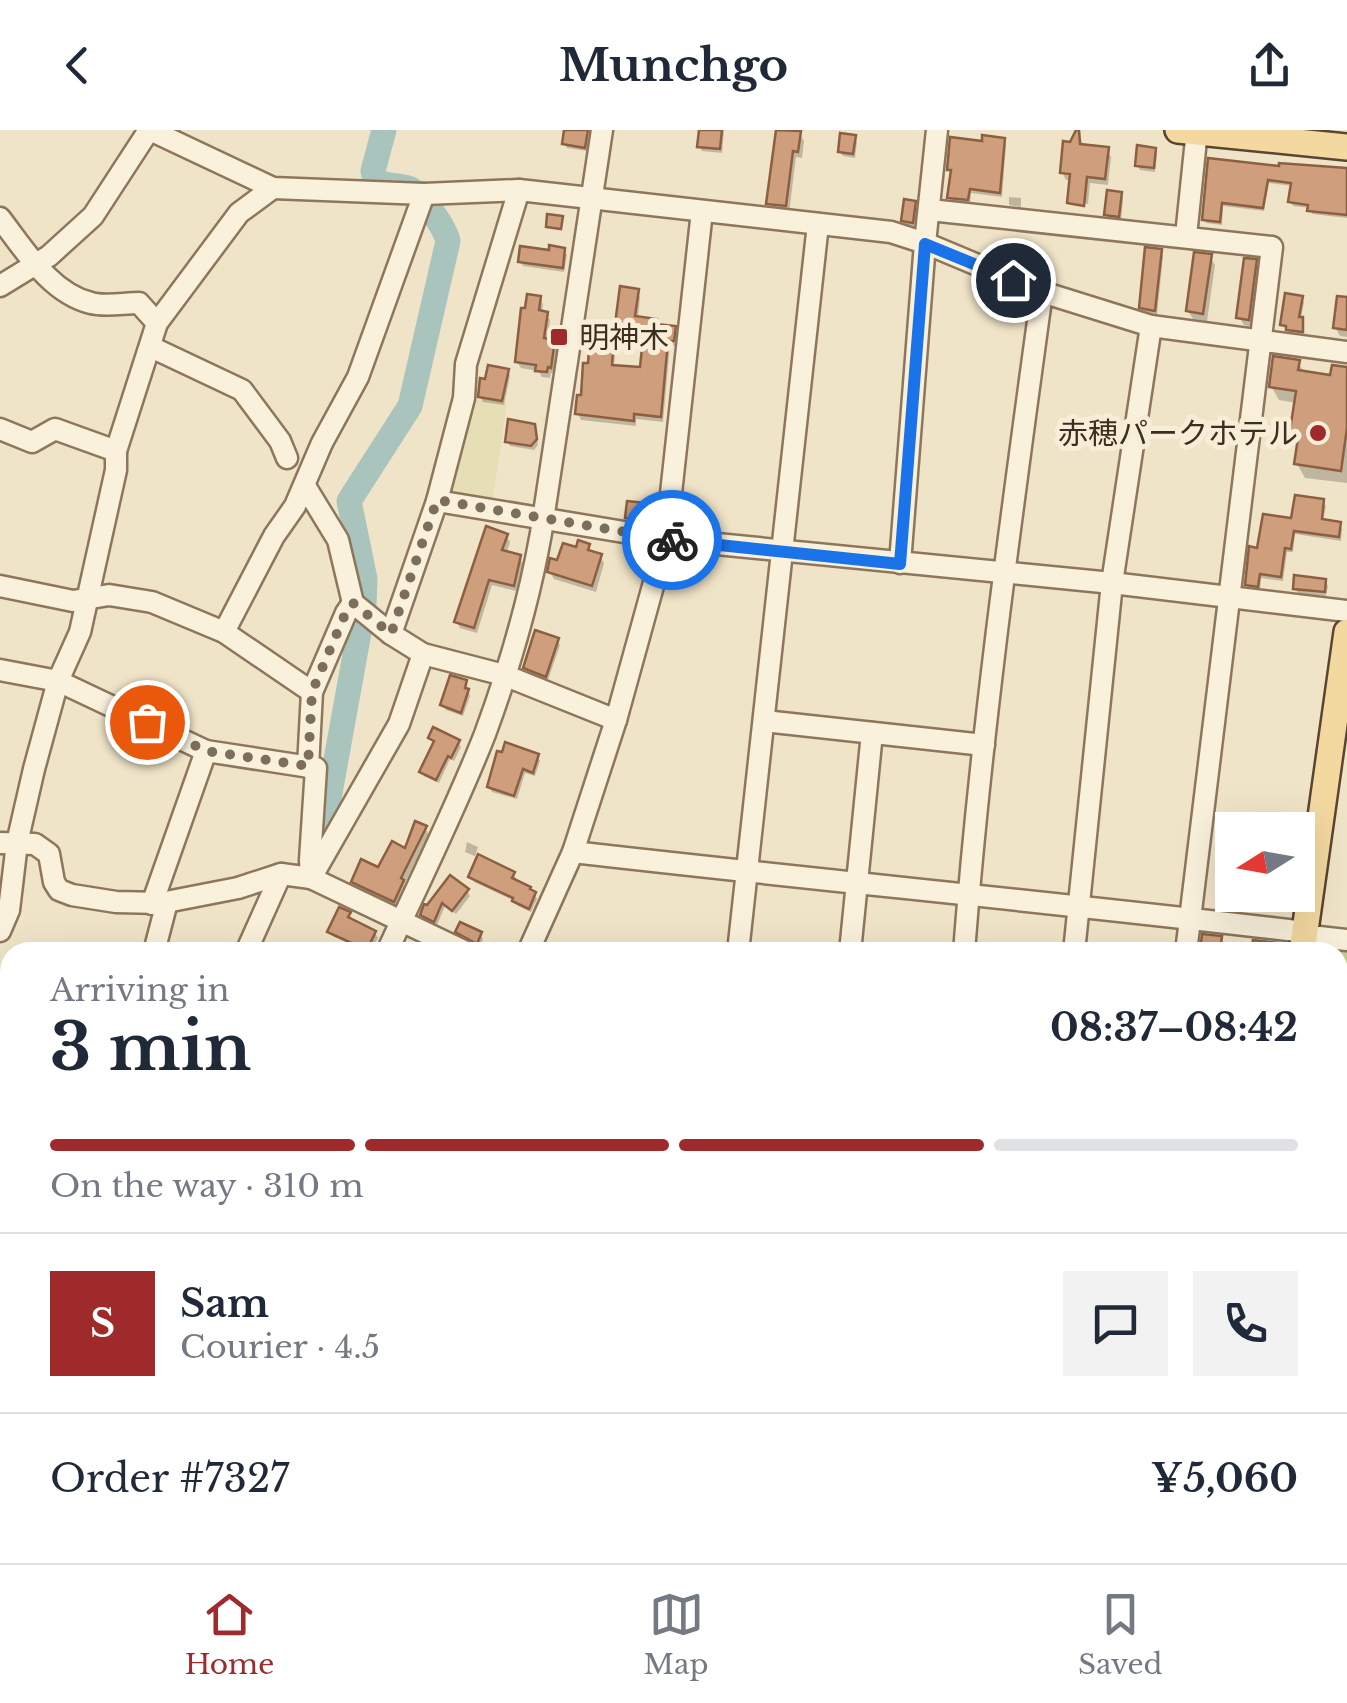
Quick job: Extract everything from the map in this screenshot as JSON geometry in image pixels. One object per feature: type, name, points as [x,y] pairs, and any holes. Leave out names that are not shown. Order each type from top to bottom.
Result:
[{"type":"main road","points":[[1191,131],[1347,148]]},
{"type":"main road","points":[[1311,942],[1347,632]]},
{"type":"main road","points":[[1311,942],[1347,721]]},
{"type":"street","points":[[0,286],[36,265],[93,216],[150,130],[273,188],[424,194],[518,190],[891,232],[1042,292],[1150,326],[1347,352]]},
{"type":"street","points":[[391,942],[485,732],[528,592],[544,518],[602,130]]},
{"type":"street","points":[[900,564],[937,130]]},
{"type":"street","points":[[1186,236],[1191,131]]},
{"type":"street","points":[[0,931],[10,910],[9,843],[58,680],[80,632],[116,470],[116,451],[156,322],[239,213],[273,188]]},
{"type":"street","points":[[391,634],[437,500],[464,398],[466,364],[518,190]]},
{"type":"street","points":[[224,632],[274,536],[296,506],[322,443],[358,377],[424,194]]},
{"type":"street","points":[[930,210],[1272,247],[1187,942]]},
{"type":"street","points":[[532,942],[573,852],[616,720],[666,539],[702,212]]},
{"type":"street","points":[[0,218],[36,265],[60,288],[92,303],[139,303],[156,322]]},
{"type":"street","points":[[739,942],[818,224]]},
{"type":"street","points":[[965,942],[1003,574],[1042,292]]},
{"type":"street","points":[[1075,942],[1112,584],[1150,326]]},
{"type":"street","points":[[150,347],[242,390],[280,441],[286,458]]},
{"type":"street","points":[[0,430],[32,442],[56,430],[116,451]]},
{"type":"street","points":[[305,486],[338,540],[353,603],[391,634],[423,654],[504,674],[616,720]]},
{"type":"street","points":[[437,500],[666,539],[1347,610]]},
{"type":"street","points":[[0,586],[73,600],[108,595],[152,602],[224,632],[312,692]]},
{"type":"street","points":[[308,766],[312,692],[353,603]]},
{"type":"street","points":[[311,878],[399,724],[423,654]]},
{"type":"street","points":[[0,670],[58,680],[206,751],[316,768],[311,878]]},
{"type":"street","points":[[764,721],[984,745]]},
{"type":"street","points":[[851,942],[872,733]]},
{"type":"street","points":[[155,942],[160,903],[206,751]]},
{"type":"street","points":[[9,843],[35,844],[49,854],[54,882],[59,890],[72,894],[116,902],[160,903],[238,888],[281,874],[311,878],[443,942]]},
{"type":"street","points":[[573,852],[1190,918],[1302,942]]},
{"type":"street","points":[[250,942],[281,874]]},
{"type":"shaded area","points":[[471,398],[507,403],[492,504],[450,497],[445,491]]},
{"type":"building","points":[[564,130],[588,130],[585,148],[562,144]]},
{"type":"building","points":[[699,130],[722,130],[720,149],[697,147]]},
{"type":"building","points":[[776,130],[801,131],[798,152],[793,151],[786,206],[766,204]]},
{"type":"building","points":[[1076,130],[1080,144],[1109,147],[1105,179],[1087,177],[1084,206],[1067,203],[1070,174],[1060,173],[1063,141],[1070,142]]},
{"type":"building","points":[[840,133],[856,135],[853,154],[838,152]]},
{"type":"building","points":[[982,135],[1005,138],[1000,193],[970,189],[968,200],[947,198],[950,137],[982,141]]},
{"type":"building","points":[[1137,145],[1156,148],[1154,168],[1135,166]]},
{"type":"building","points":[[1208,158],[1347,168],[1347,215],[1307,211],[1308,205],[1288,202],[1291,183],[1268,180],[1263,208],[1222,203],[1220,222],[1202,220]]},
{"type":"building","points":[[1107,190],[1122,192],[1119,217],[1104,215]]},
{"type":"building","points":[[904,199],[916,201],[913,223],[901,221]]},
{"type":"building","points":[[547,214],[563,216],[561,229],[546,227]]},
{"type":"building","points":[[549,245],[565,248],[563,268],[518,262],[520,246],[549,250]]},
{"type":"building","points":[[1145,247],[1162,249],[1155,311],[1139,308]]},
{"type":"building","points":[[1194,252],[1212,254],[1203,314],[1186,311]]},
{"type":"building","points":[[1244,258],[1257,259],[1249,320],[1236,318]]},
{"type":"building","points":[[620,286],[639,289],[635,316],[676,326],[674,341],[668,341],[661,417],[634,414],[634,421],[575,414],[583,363],[588,363],[587,324],[615,324]],"holes":[[[614,336],[643,338],[640,367],[612,365]]]},
{"type":"building","points":[[1285,293],[1303,296],[1299,317],[1303,317],[1303,332],[1286,330],[1286,326],[1280,325]]},
{"type":"building","points":[[527,294],[541,296],[539,310],[548,312],[544,338],[555,340],[547,372],[535,371],[536,365],[515,362],[521,308],[525,308]]},
{"type":"building","points":[[1337,296],[1347,297],[1347,330],[1333,328]]},
{"type":"building","name":"赤穂パークホテル","points":[[1273,356],[1300,360],[1298,370],[1330,375],[1332,365],[1347,367],[1347,428],[1341,471],[1294,464],[1298,438],[1289,437],[1296,391],[1269,387]]},
{"type":"building","points":[[488,365],[509,369],[502,401],[478,397],[480,378],[485,379]]},
{"type":"building","points":[[508,419],[535,424],[537,439],[531,446],[505,442]]},
{"type":"building","points":[[1295,495],[1324,499],[1322,519],[1341,522],[1339,537],[1294,531],[1291,549],[1285,548],[1281,577],[1260,574],[1258,587],[1245,585],[1249,546],[1257,548],[1263,514],[1291,518]]},
{"type":"building","points":[[627,501],[647,503],[644,521],[625,518]]},
{"type":"building","points":[[486,526],[508,534],[502,550],[521,555],[514,586],[489,580],[474,628],[454,622]]},
{"type":"building","points":[[578,540],[590,544],[588,550],[602,554],[592,586],[547,572],[550,558],[557,560],[563,543],[576,547]]},
{"type":"building","points":[[1294,575],[1326,579],[1325,592],[1293,589]]},
{"type":"building","points":[[535,630],[559,638],[546,677],[523,668]]},
{"type":"building","points":[[450,675],[467,680],[465,688],[469,689],[461,713],[440,705]]},
{"type":"building","points":[[433,727],[460,740],[436,780],[419,772],[434,741],[428,738]]},
{"type":"building","points":[[505,742],[539,754],[533,773],[523,769],[514,796],[487,787],[497,751],[502,752]]},
{"type":"building","points":[[415,821],[427,826],[401,878],[404,880],[394,902],[351,882],[361,859],[378,867],[392,841],[405,848]]},
{"type":"building","points":[[478,854],[515,872],[512,878],[536,892],[529,909],[468,877]]},
{"type":"building","points":[[450,875],[469,889],[452,911],[442,903],[434,922],[420,915],[424,904]]},
{"type":"building","points":[[339,907],[351,912],[348,917],[376,931],[371,942],[349,942],[327,932]]},
{"type":"building","points":[[460,922],[482,932],[478,942],[473,942],[455,932]]},
{"type":"building","points":[[1202,934],[1222,936],[1221,942],[1201,942]]},
{"type":"waterway","points":[[324,826],[364,605],[365,579],[349,501],[410,406],[448,241],[432,211],[413,191],[375,181],[373,171],[384,130]]},
{"type":"way so far","points":[[147,722],[206,751],[308,766],[312,692],[346,612],[353,603],[391,634],[437,500],[672,540]]},
{"type":"place","name":"明神木","points":[[559,337]]},
{"type":"place","name":"赤穂パークホテル","points":[[1318,433]]},
{"type":"route","points":[[672,540],[900,564],[925,244],[1013,280]]}]
